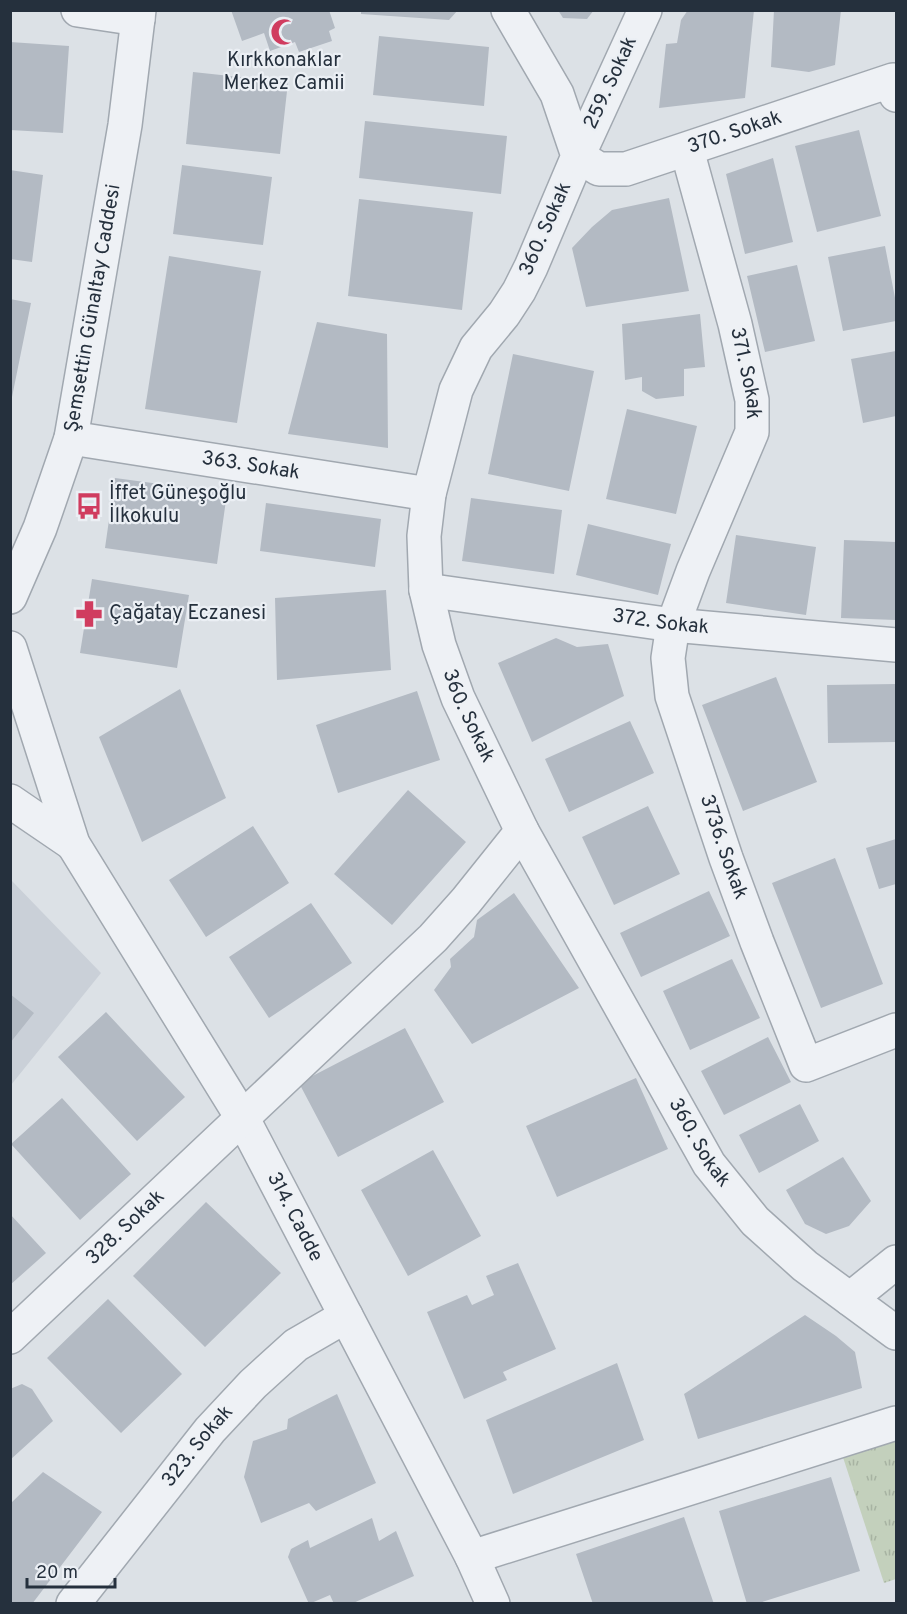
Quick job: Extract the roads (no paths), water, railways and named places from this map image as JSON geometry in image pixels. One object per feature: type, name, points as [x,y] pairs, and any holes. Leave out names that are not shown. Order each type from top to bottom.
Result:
[{"type":"street","points":[[78,10],[139,15]]},
{"type":"street","points":[[508,10],[557,94],[578,156]]},
{"type":"street","name":"259. Sokak","points":[[578,156],[645,10]]},
{"type":"street","name":"Şemsettin Günaltay Caddesi","points":[[10,597],[40,528],[71,438],[125,126],[139,15]]},
{"type":"street","name":"370. Sokak","points":[[578,156],[599,169],[626,169],[895,87]]},
{"type":"street","name":"371. Sokak","points":[[673,625],[693,571],[752,432],[752,400],[735,324],[687,150]]},
{"type":"street","name":"360. Sokak","points":[[578,156],[519,291],[504,315],[476,348],[456,390],[429,494],[424,536],[426,590],[439,645],[458,698],[522,831],[710,1164],[755,1221],[805,1266],[897,1333]]},
{"type":"street","name":"363. Sokak","points":[[71,438],[429,494]]},
{"type":"street","name":"372. Sokak","points":[[426,590],[673,625],[897,645]]},
{"type":"street","name":"3736. Sokak","points":[[673,625],[668,658],[672,696],[726,858],[806,1065],[897,1030]]},
{"type":"street","points":[[10,648],[73,844]]},
{"type":"street","points":[[10,801],[73,844]]},
{"type":"street","name":"328. Sokak","points":[[10,1337],[433,938],[522,831]]},
{"type":"street","name":"314. Cadde","points":[[73,844],[243,1119],[471,1557],[493,1604]]},
{"type":"street","points":[[850,1299],[897,1262]]},
{"type":"street","name":"323. Sokak","points":[[73,1604],[210,1430],[253,1384],[296,1345],[346,1316]]},
{"type":"street","points":[[471,1557],[897,1424]]},
{"type":"place","name":"Kırkkonaklar Merkez Camii","points":[[284,32]]},
{"type":"place","name":"İffet Güneşoğlu İlkokulu","points":[[89,506]]},
{"type":"place","name":"Çağatay Eczanesi","points":[[89,614]]}]
